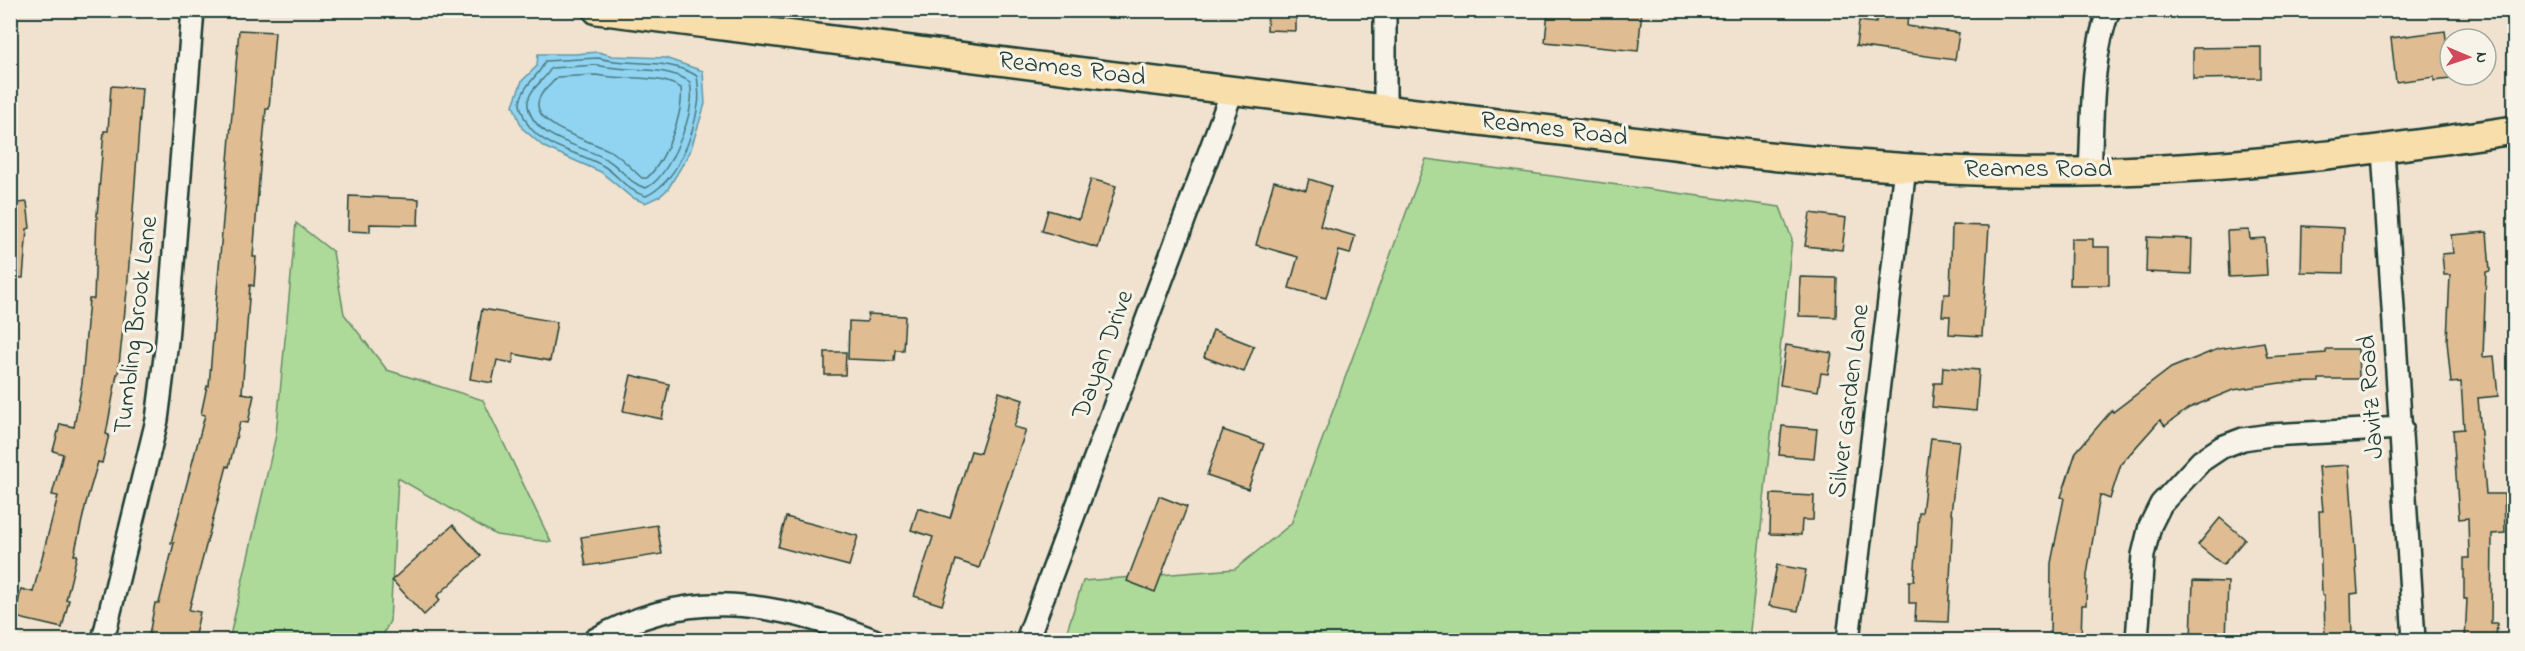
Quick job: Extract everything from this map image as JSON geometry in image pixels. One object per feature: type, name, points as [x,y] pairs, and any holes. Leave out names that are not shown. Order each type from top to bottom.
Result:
[{"type":"main road","name":"Reames Road","points":[[597,10],[1385,110],[1729,151],[1905,168],[2090,172],[2218,166],[2383,150],[2514,130]]},
{"type":"street","name":"Tumbling Brook Lane","points":[[103,640],[158,409],[168,341],[194,10]]},
{"type":"street","points":[[1385,10],[1385,110]]},
{"type":"street","points":[[2090,172],[2096,69],[2101,35],[2109,10]]},
{"type":"street","name":"Dayan Drive","points":[[1027,640],[1233,89]]},
{"type":"street","name":"Javitz Road","points":[[2383,150],[2414,640]]},
{"type":"street","name":"Silver Garden Lane","points":[[1848,640],[1905,168]]},
{"type":"street","points":[[2137,640],[2142,565],[2150,526],[2161,504],[2201,461],[2222,447],[2243,439],[2270,435],[2402,428]]},
{"type":"street","points":[[594,640],[650,616],[718,604],[755,606],[796,613],[874,640]]},
{"type":"green space","points":[[1426,159],[1780,207],[1792,239],[1749,640],[1064,640],[1083,581],[1235,569],[1291,524]]},
{"type":"green space","points":[[296,223],[333,252],[344,314],[387,370],[483,400],[551,542],[496,535],[398,478],[390,621],[380,640],[229,640],[276,435]]},
{"type":"water","points":[[598,52],[613,56],[665,58],[703,71],[705,104],[690,152],[668,189],[660,196],[645,203],[631,197],[601,172],[544,147],[522,128],[513,105],[522,81],[537,66],[538,54]]},
{"type":"building","points":[[1268,10],[1296,10],[1296,31],[1267,30]]},
{"type":"building","points":[[1548,10],[1642,10],[1638,51],[1545,42]]},
{"type":"building","points":[[1878,10],[1908,14],[1907,26],[1959,33],[1955,60],[1856,46],[1859,21],[1876,23]]},
{"type":"building","points":[[239,30],[275,32],[269,109],[266,109],[261,155],[253,257],[256,257],[254,286],[250,285],[242,393],[254,395],[248,423],[240,422],[189,610],[200,612],[194,640],[148,640],[155,603],[159,603],[174,543],[171,543],[205,415],[201,414],[207,386],[209,386]]},
{"type":"building","points":[[2438,32],[2438,80],[2434,81],[2434,77],[2396,82],[2391,38]]},
{"type":"building","points":[[2261,47],[2261,78],[2193,79],[2193,48]]},
{"type":"building","points":[[111,86],[142,88],[127,291],[118,374],[106,434],[109,435],[102,463],[98,462],[86,503],[74,555],[77,555],[62,628],[15,617],[21,589],[33,592],[58,496],[52,495],[63,454],[53,451],[60,424],[74,427],[82,383],[89,299],[94,299],[97,215],[104,131],[108,131]]},
{"type":"building","points":[[1091,179],[1116,186],[1098,248],[1042,231],[1048,210],[1079,219]]},
{"type":"building","points":[[1309,179],[1331,186],[1320,226],[1355,236],[1350,254],[1339,251],[1326,298],[1289,288],[1298,257],[1256,245],[1274,181],[1306,190]]},
{"type":"building","points":[[349,196],[419,199],[418,225],[370,224],[370,232],[348,231]]},
{"type":"building","points":[[27,202],[30,228],[27,229],[23,278],[10,277],[10,204]]},
{"type":"building","points":[[1810,213],[1846,218],[1842,250],[1805,246]]},
{"type":"building","points":[[1952,225],[1989,226],[1982,336],[1949,334],[1950,316],[1942,316],[1944,294],[1950,294]]},
{"type":"building","points":[[2302,226],[2344,228],[2343,273],[2301,272]]},
{"type":"building","points":[[2249,230],[2250,239],[2265,238],[2267,275],[2229,277],[2227,231]]},
{"type":"building","points":[[2487,232],[2490,271],[2486,272],[2483,357],[2494,356],[2498,396],[2478,398],[2486,494],[2504,494],[2505,533],[2492,534],[2491,623],[2497,623],[2496,640],[2465,640],[2467,599],[2464,599],[2464,558],[2469,558],[2468,518],[2459,519],[2453,430],[2464,429],[2461,382],[2451,383],[2447,341],[2450,275],[2444,275],[2442,254],[2453,253],[2451,235]]},
{"type":"building","points":[[2147,237],[2192,239],[2191,274],[2146,272]]},
{"type":"building","points":[[2071,239],[2093,239],[2093,247],[2109,247],[2109,285],[2070,285]]},
{"type":"building","points":[[1800,277],[1837,278],[1836,317],[1799,316]]},
{"type":"building","points":[[482,309],[557,322],[550,361],[514,354],[513,363],[497,360],[492,383],[470,379]]},
{"type":"building","points":[[868,314],[905,316],[903,350],[895,350],[894,361],[848,359],[849,321],[867,322]]},
{"type":"building","points":[[1213,330],[1254,346],[1244,372],[1204,357]]},
{"type":"building","points":[[2264,342],[2267,357],[2326,353],[2326,349],[2358,349],[2359,379],[2319,379],[2319,382],[2280,383],[2233,390],[2189,408],[2165,426],[2160,420],[2121,464],[2110,499],[2100,495],[2087,575],[2086,605],[2082,605],[2081,640],[2050,640],[2051,563],[2064,498],[2061,497],[2076,452],[2112,410],[2113,412],[2171,368],[2218,349]]},
{"type":"building","points":[[1786,345],[1832,353],[1828,374],[1821,373],[1818,391],[1780,385]]},
{"type":"building","points":[[825,352],[846,352],[845,375],[825,375]]},
{"type":"building","points":[[1943,367],[1979,370],[1976,411],[1932,407],[1934,383],[1942,383]]},
{"type":"building","points":[[631,375],[669,384],[662,419],[623,411]]},
{"type":"building","points":[[999,392],[1023,400],[1014,427],[1026,430],[979,568],[956,560],[942,605],[914,596],[933,537],[911,530],[918,508],[950,518],[971,451],[980,453]]},
{"type":"building","points":[[1782,426],[1817,429],[1814,458],[1779,455]]},
{"type":"building","points":[[1223,430],[1264,444],[1248,489],[1207,475]]},
{"type":"building","points":[[1931,438],[1959,441],[1951,514],[1953,515],[1948,622],[1915,621],[1916,603],[1909,603],[1909,581],[1914,581],[1919,513],[1922,513]]},
{"type":"building","points":[[2349,465],[2358,593],[2351,594],[2352,640],[2325,640],[2319,511],[2323,511],[2319,467]]},
{"type":"building","points":[[1771,494],[1814,496],[1813,520],[1802,520],[1801,535],[1770,534]]},
{"type":"building","points":[[1159,496],[1187,507],[1155,592],[1127,581]]},
{"type":"building","points":[[786,517],[858,536],[849,566],[778,547]]},
{"type":"building","points":[[2220,518],[2245,539],[2223,565],[2198,545]]},
{"type":"building","points":[[453,525],[481,556],[437,596],[440,600],[424,615],[392,580]]},
{"type":"building","points":[[657,525],[662,554],[586,566],[581,537]]},
{"type":"building","points":[[1777,565],[1806,570],[1798,611],[1769,606]]},
{"type":"building","points":[[2193,581],[2228,582],[2226,640],[2191,640]]}]
